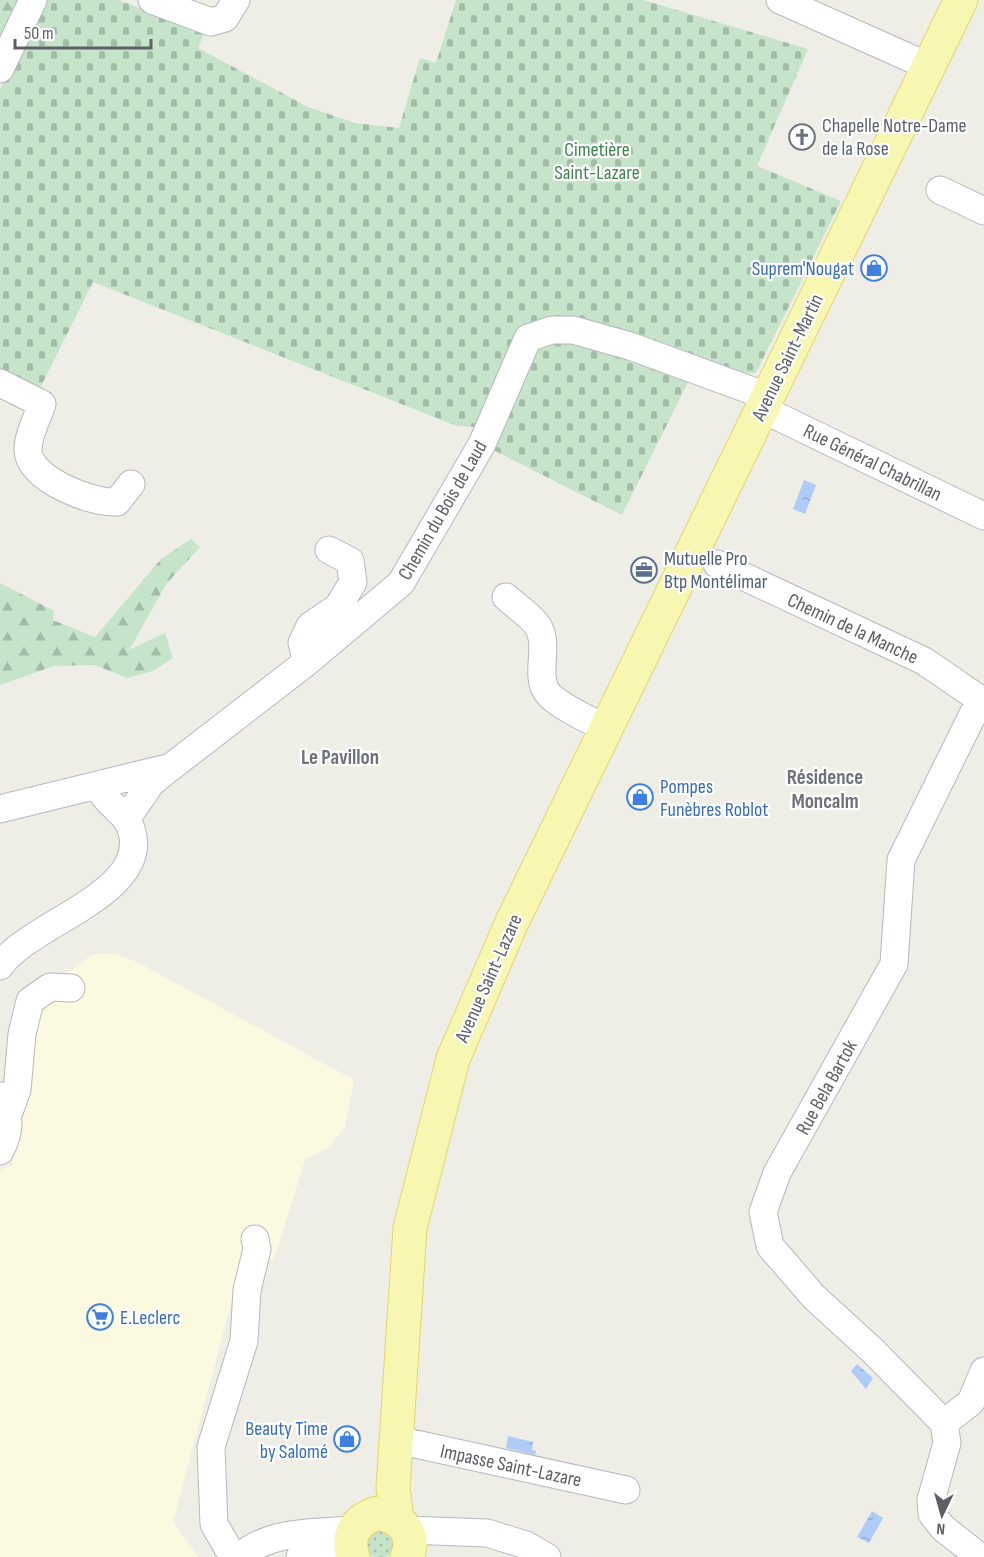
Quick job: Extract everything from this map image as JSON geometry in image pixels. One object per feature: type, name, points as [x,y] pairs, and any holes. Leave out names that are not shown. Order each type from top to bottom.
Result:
[{"type":"main road","name":"Avenue Saint-Martin","points":[[705,559],[765,403],[961,0]]},
{"type":"main road","name":"Avenue Saint-Lazare","points":[[381,1539],[393,1488],[410,1228],[453,1059],[512,922],[606,729],[705,559]]},
{"type":"street","points":[[0,69],[33,0]]},
{"type":"street","points":[[152,0],[211,22],[225,18],[236,0]]},
{"type":"street","points":[[780,0],[930,67]]},
{"type":"street","points":[[940,190],[984,211]]},
{"type":"street","name":"Chemin du Bois de Laud","points":[[0,809],[171,767],[307,662],[401,583],[482,444],[528,338],[552,330],[573,330],[630,346],[765,403]]},
{"type":"street","points":[[0,383],[42,404],[28,449],[33,467],[50,481],[103,503],[117,502],[131,484]]},
{"type":"street","name":"Rue Général Chabrillan","points":[[765,403],[984,516]]},
{"type":"street","points":[[307,662],[302,643],[310,626],[338,607],[352,582],[350,561],[329,550]]},
{"type":"street","name":"Chemin de la Manche","points":[[705,559],[924,661],[982,701]]},
{"type":"street","points":[[506,597],[538,626],[542,636],[542,677],[546,690],[558,701],[606,729]]},
{"type":"street","name":"Rue Bela Bartok","points":[[944,1423],[879,1357],[814,1297],[770,1246],[763,1212],[777,1173],[894,964],[901,860],[982,701]]},
{"type":"street","points":[[127,818],[151,783],[171,767]]},
{"type":"street","points":[[1,961],[32,937],[110,889],[122,876],[131,854],[133,835],[127,818],[101,795],[98,786]]},
{"type":"street","points":[[0,1152],[6,1141],[5,1103],[17,1090],[22,1034],[30,1001],[50,987],[71,988]]},
{"type":"street","points":[[232,1557],[214,1524],[211,1447],[247,1330],[247,1290],[257,1249],[255,1239]]},
{"type":"street","points":[[980,1557],[943,1528],[932,1514],[931,1500],[947,1443],[944,1423],[971,1402],[984,1371]]},
{"type":"street","name":"Impasse Saint-Lazare","points":[[397,1436],[411,1443],[626,1490]]},
{"type":"street","points":[[214,1524],[236,1529],[250,1549],[273,1538],[381,1539],[487,1533],[526,1545],[548,1557]]},
{"type":"street","points":[[300,1557],[381,1539],[521,1557]]},
{"type":"shaded area","points":[[93,954],[116,954],[137,962],[354,1080],[345,1127],[330,1146],[305,1160],[274,1260],[244,1255],[173,1522],[199,1557],[0,1557],[0,1170],[12,1165],[29,1080],[41,994]]},
{"type":"green space","points":[[0,0],[21,0],[0,44]]},
{"type":"green space","name":"Cimetière Saint-Lazare","points":[[47,0],[119,0],[204,34],[198,48],[308,107],[355,123],[399,128],[420,58],[436,63],[456,0],[643,0],[808,49],[757,166],[841,201],[756,373],[738,374],[562,316],[533,324],[475,427],[457,426],[93,282],[37,394],[0,374],[0,90]]},
{"type":"green space","points":[[561,337],[691,376],[622,515],[489,448],[533,353],[543,340]]},
{"type":"green space","points":[[191,539],[200,547],[167,583],[129,650],[165,633],[173,658],[153,671],[127,678],[95,665],[54,666],[0,685],[0,583],[54,611],[53,620],[95,637],[161,559]]},
{"type":"green space","points":[[380,1528],[386,1529],[394,1537],[394,1549],[386,1557],[380,1558],[374,1557],[366,1549],[365,1543],[366,1537],[374,1529]]},
{"type":"water","points":[[804,480],[816,485],[805,514],[793,509]]},
{"type":"water","points":[[857,1364],[873,1378],[866,1389],[851,1371]]},
{"type":"water","points":[[508,1436],[533,1442],[532,1450],[536,1451],[535,1455],[506,1448]]},
{"type":"water","points":[[872,1511],[883,1518],[869,1543],[857,1537]]},
{"type":"place","name":"Chapelle Notre-Dame de la Rose","points":[[802,137]]},
{"type":"place","name":"Suprem'Nougat","points":[[874,268]]},
{"type":"place","name":"Mutuelle Pro Btp Montélimar","points":[[644,570]]},
{"type":"place","name":"Pompes Funèbres Roblot","points":[[640,797]]},
{"type":"place","name":"E.Leclerc","points":[[100,1317]]},
{"type":"place","name":"Beauty Time by Salomé","points":[[347,1439]]},
{"type":"district","name":"Le Pavillon","points":[[340,757]]},
{"type":"district","name":"Résidence Moncalm","points":[[825,789]]}]
